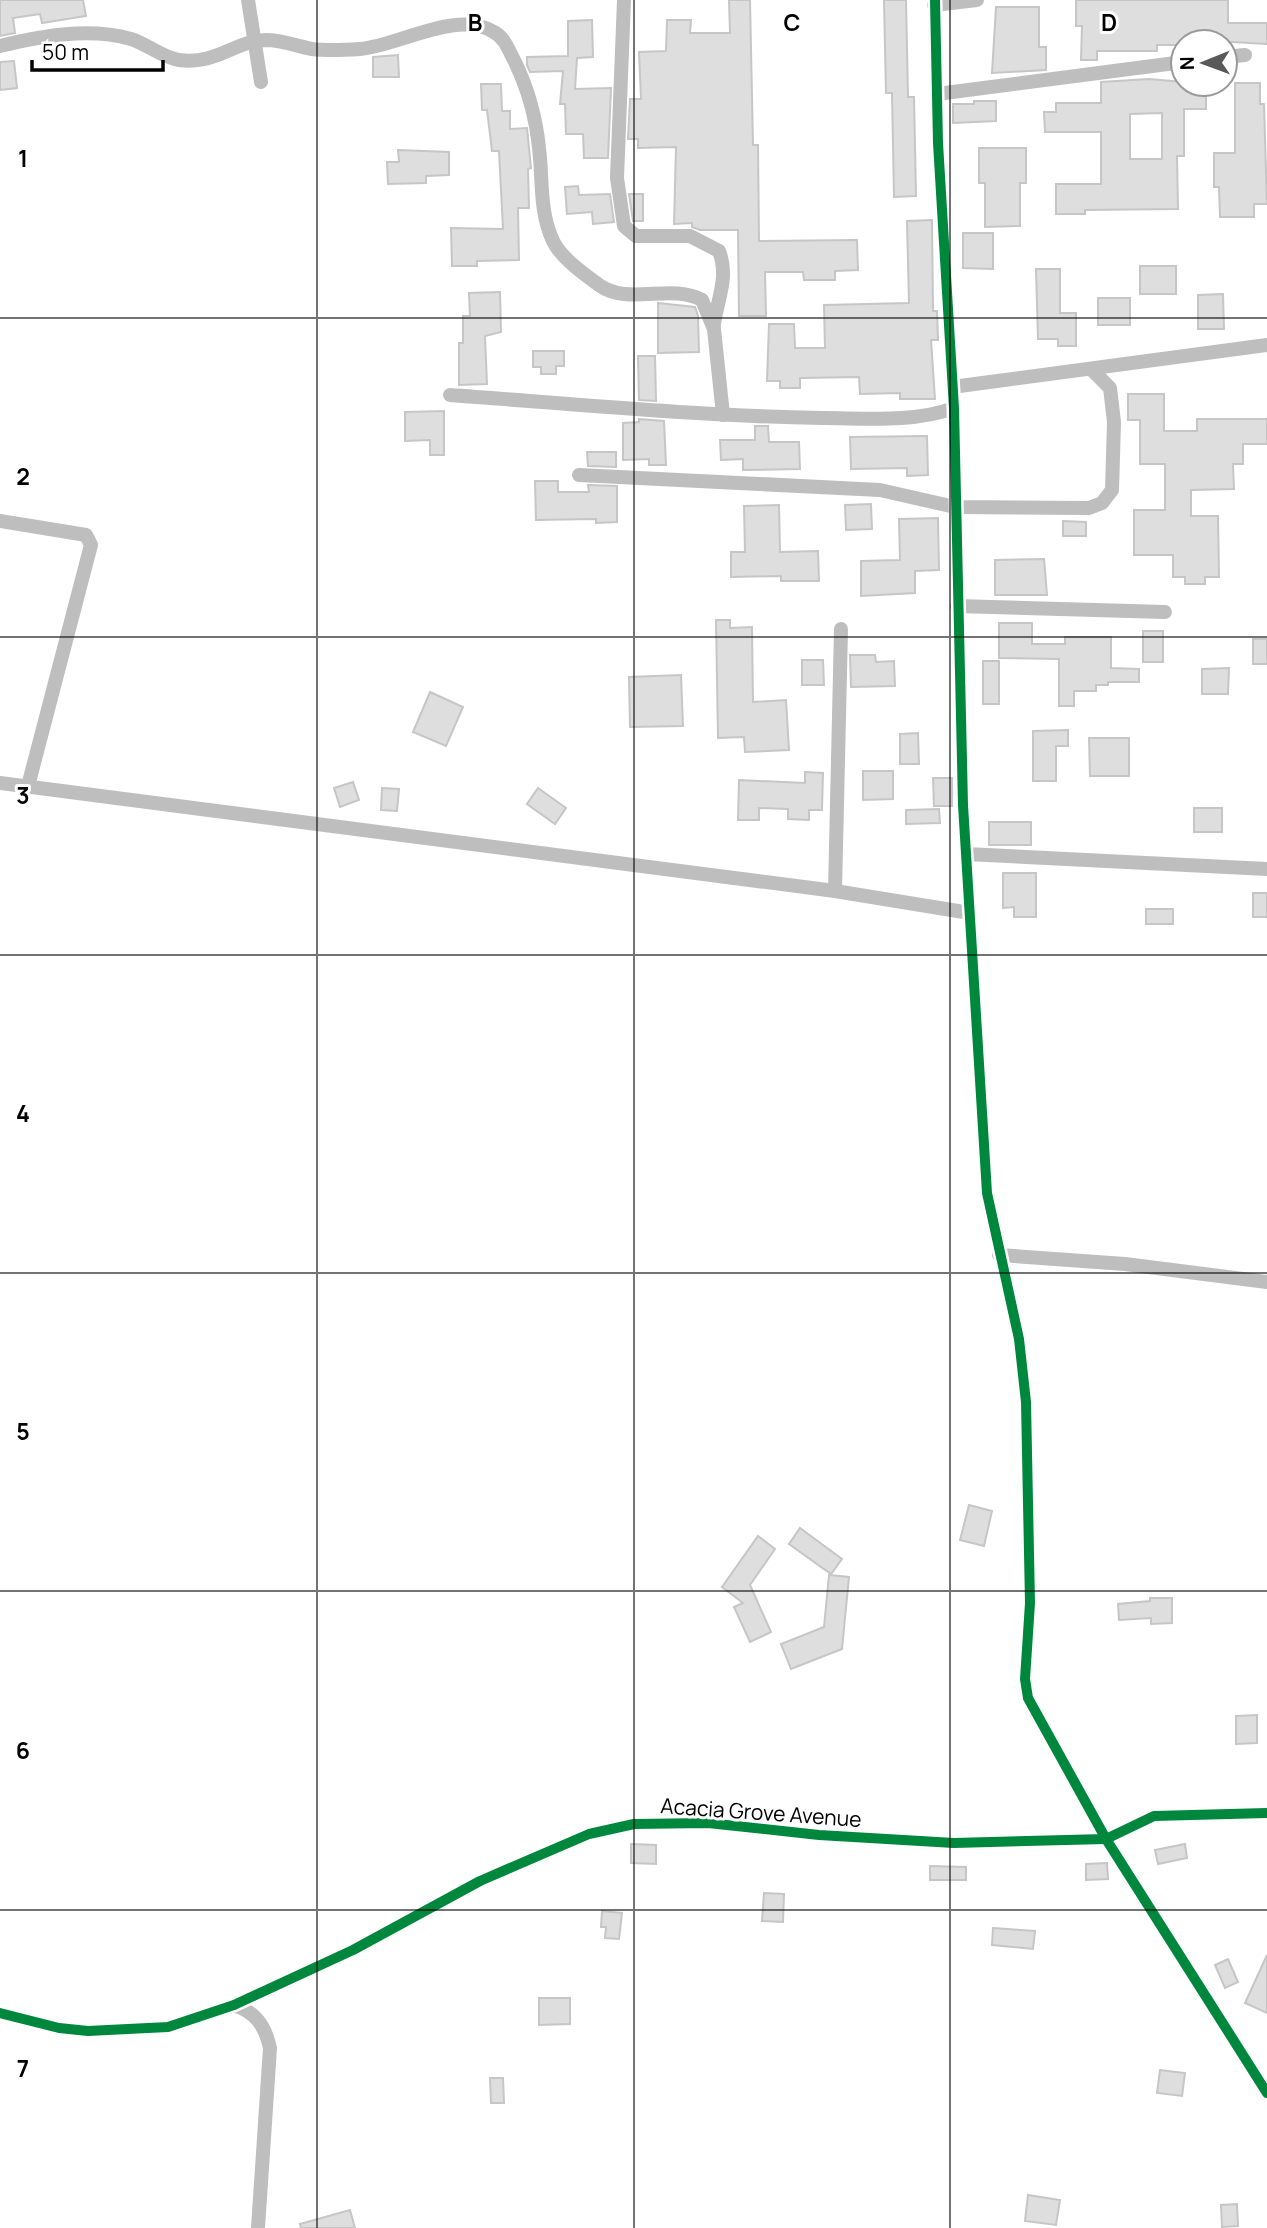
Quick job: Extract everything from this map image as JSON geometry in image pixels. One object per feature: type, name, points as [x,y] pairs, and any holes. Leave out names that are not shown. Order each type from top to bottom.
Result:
[{"type":"street","points":[[248,0],[261,82]]},
{"type":"street","points":[[624,0],[617,178],[624,226],[636,236],[690,236],[719,251],[724,264],[724,280],[714,329]]},
{"type":"street","points":[[977,0],[935,3],[937,94],[944,284],[954,408],[957,606],[966,854],[982,1145],[990,1218],[1019,1339],[1027,1402],[1030,1603],[1025,1679],[1028,1698],[1106,1839],[1267,2093]]},
{"type":"street","points":[[0,46],[62,34],[82,34],[130,39],[177,60],[211,60],[254,41],[280,41],[325,50],[360,49],[434,29],[480,27],[494,31],[504,41],[528,92],[539,147],[542,209],[554,244],[601,287],[613,292],[694,296],[707,307],[714,329],[723,415]]},
{"type":"street","points":[[1239,56],[1245,55]]},
{"type":"street","points":[[937,94],[1169,64]]},
{"type":"street","points":[[952,387],[1267,345]]},
{"type":"street","points":[[579,475],[880,490],[955,507],[1089,508],[1109,497],[1112,490],[1112,398],[1110,388],[1092,370]]},
{"type":"street","points":[[450,396],[723,415],[886,418],[942,412],[954,408]]},
{"type":"street","points":[[0,521],[86,535],[91,545],[28,786]]},
{"type":"street","points":[[957,606],[1165,612]]},
{"type":"street","points":[[835,891],[841,629]]},
{"type":"street","points":[[0,783],[835,891],[970,913]]},
{"type":"street","points":[[966,854],[1267,869]]},
{"type":"street","points":[[999,1255],[1125,1264],[1267,1282]]},
{"type":"street","name":"Acacia Grove Avenue","points":[[0,2013],[59,2028],[168,2027],[234,2006],[352,1950],[480,1881],[589,1834],[634,1824],[708,1823],[818,1835],[954,1843],[1106,1839],[1154,1816],[1267,1813]]},
{"type":"street","points":[[234,2006],[246,2009],[258,2020],[270,2048],[258,2228]]},
{"type":"building","points":[[0,0],[83,0],[86,16],[42,23],[40,14],[13,18],[15,33],[0,36]]},
{"type":"building","points":[[729,0],[750,0],[753,145],[758,145],[759,241],[857,240],[858,270],[835,271],[835,280],[804,280],[803,272],[765,272],[766,316],[739,316],[738,230],[700,230],[692,227],[692,223],[674,224],[676,147],[638,148],[638,139],[628,139],[630,99],[641,99],[639,52],[666,51],[667,20],[691,20],[690,33],[730,33]]},
{"type":"building","points":[[884,0],[906,0],[908,97],[914,97],[916,196],[894,197],[892,93],[886,93]]},
{"type":"building","points":[[1076,0],[1228,0],[1228,23],[1267,23],[1267,44],[1239,42],[1239,28],[1169,28],[1169,45],[1157,45],[1157,51],[1097,51],[1097,60],[1081,60],[1082,26],[1076,26]]},
{"type":"building","points":[[996,7],[1039,7],[1039,47],[1046,47],[1046,70],[992,73]]},
{"type":"building","points":[[592,20],[593,57],[577,58],[575,89],[611,88],[608,158],[584,158],[583,134],[566,134],[565,104],[560,104],[563,71],[530,72],[527,65],[527,57],[568,56],[568,21]]},
{"type":"building","points":[[398,55],[399,77],[373,77],[373,57]]},
{"type":"building","points":[[14,61],[17,88],[0,90],[0,62]]},
{"type":"building","points":[[1149,79],[1169,81],[1169,98],[1206,98],[1206,109],[1184,109],[1184,156],[1177,156],[1178,209],[1085,210],[1085,214],[1056,214],[1056,184],[1101,184],[1101,132],[1045,132],[1044,112],[1056,112],[1056,103],[1101,103],[1101,82]],"holes":[[[1162,113],[1162,159],[1130,159],[1130,114]]]},
{"type":"building","points":[[1239,83],[1260,83],[1260,104],[1264,104],[1267,204],[1254,204],[1254,217],[1220,217],[1219,187],[1214,187],[1214,153],[1235,153],[1235,98],[1239,98]]},
{"type":"building","points":[[481,84],[501,84],[502,111],[510,111],[510,129],[527,128],[531,168],[528,169],[529,208],[518,208],[519,260],[477,261],[477,266],[452,266],[451,228],[503,229],[499,151],[492,151],[487,110],[482,110]]},
{"type":"building","points":[[974,101],[996,101],[996,121],[953,123],[953,104],[974,104]]},
{"type":"building","points":[[979,148],[1026,148],[1026,183],[1020,183],[1020,226],[985,227],[985,183],[979,183]]},
{"type":"building","points":[[398,150],[449,152],[449,175],[426,176],[426,183],[388,184],[387,162],[399,162]]},
{"type":"building","points":[[578,186],[579,195],[610,194],[614,222],[593,224],[592,212],[567,214],[565,187]]},
{"type":"building","points":[[629,194],[643,194],[643,221],[633,221]]},
{"type":"building","points":[[932,220],[933,311],[937,311],[938,340],[931,340],[935,399],[900,399],[900,393],[860,394],[859,377],[800,378],[800,388],[780,388],[780,381],[767,381],[769,324],[794,324],[795,348],[825,348],[824,305],[909,303],[907,221]]},
{"type":"building","points":[[963,233],[993,233],[993,269],[963,268]]},
{"type":"building","points":[[1140,266],[1176,266],[1176,294],[1140,294]]},
{"type":"building","points":[[1036,269],[1060,269],[1060,313],[1076,313],[1076,346],[1058,346],[1058,339],[1038,339]]},
{"type":"building","points":[[500,292],[501,332],[485,336],[487,384],[459,385],[459,343],[463,343],[463,316],[470,316],[469,293]]},
{"type":"building","points":[[1223,294],[1224,329],[1198,329],[1198,295]]},
{"type":"building","points":[[1098,298],[1130,298],[1130,325],[1098,325]]},
{"type":"building","points":[[658,303],[695,307],[698,316],[699,352],[658,353]]},
{"type":"building","points":[[533,351],[564,351],[564,366],[556,366],[556,374],[541,374],[541,367],[533,367]]},
{"type":"building","points":[[638,356],[655,356],[656,401],[639,400]]},
{"type":"building","points":[[1128,394],[1164,394],[1164,431],[1197,431],[1197,419],[1267,419],[1267,444],[1243,444],[1243,464],[1233,464],[1234,489],[1191,490],[1191,516],[1218,516],[1219,577],[1205,577],[1205,584],[1185,584],[1185,577],[1173,577],[1173,555],[1134,555],[1134,510],[1165,510],[1165,464],[1140,464],[1140,420],[1128,420]]},
{"type":"building","points":[[444,411],[444,455],[430,455],[430,440],[405,441],[405,412]]},
{"type":"building","points":[[639,419],[664,421],[666,465],[649,465],[649,459],[623,460],[623,423],[639,422]]},
{"type":"building","points":[[755,426],[768,426],[769,442],[799,442],[800,469],[743,470],[743,459],[721,460],[720,440],[755,440]]},
{"type":"building","points":[[927,436],[928,475],[907,476],[907,468],[851,469],[850,437]]},
{"type":"building","points":[[587,452],[616,452],[616,467],[588,466]]},
{"type":"building","points":[[535,481],[558,481],[558,492],[589,492],[588,485],[617,486],[617,522],[596,523],[596,519],[536,520]]},
{"type":"building","points":[[871,504],[872,529],[846,530],[845,505]]},
{"type":"building","points":[[779,505],[780,552],[818,551],[819,581],[781,581],[781,576],[731,577],[731,552],[745,552],[744,506]]},
{"type":"building","points":[[938,518],[939,570],[915,571],[915,593],[861,596],[861,561],[900,560],[899,519]]},
{"type":"building","points":[[1063,521],[1086,522],[1086,536],[1063,536]]},
{"type":"building","points":[[1044,559],[1047,595],[995,595],[995,560]]},
{"type":"building","points":[[716,620],[730,620],[730,628],[752,627],[753,702],[786,700],[789,750],[745,752],[744,737],[718,738]]},
{"type":"building","points":[[999,623],[1032,623],[1032,644],[1065,644],[1065,637],[1111,637],[1111,668],[1139,669],[1139,682],[1108,682],[1108,685],[1096,685],[1096,691],[1074,691],[1074,706],[1059,706],[1059,659],[999,658]]},
{"type":"building","points":[[1143,631],[1163,631],[1163,662],[1143,662]]},
{"type":"building","points":[[1253,639],[1267,639],[1267,664],[1253,664]]},
{"type":"building","points":[[850,655],[875,655],[876,662],[894,661],[895,686],[851,687]]},
{"type":"building","points":[[802,660],[823,660],[824,685],[802,685]]},
{"type":"building","points":[[983,661],[999,661],[999,704],[983,704]]},
{"type":"building","points":[[1229,668],[1228,694],[1202,694],[1202,669]]},
{"type":"building","points":[[681,675],[683,726],[630,727],[629,677]]},
{"type":"building","points":[[430,692],[463,707],[446,746],[413,732]]},
{"type":"building","points":[[1068,730],[1068,746],[1056,746],[1056,781],[1033,781],[1033,731]]},
{"type":"building","points":[[918,733],[919,764],[900,764],[900,734]]},
{"type":"building","points":[[1089,738],[1129,738],[1129,776],[1090,776]]},
{"type":"building","points":[[863,771],[893,771],[893,799],[863,800]]},
{"type":"building","points":[[805,772],[823,773],[822,810],[809,810],[809,820],[788,819],[788,809],[759,808],[759,820],[738,820],[739,780],[805,783]]},
{"type":"building","points":[[933,778],[952,778],[952,806],[934,806]]},
{"type":"building","points":[[353,782],[359,800],[340,807],[334,788]]},
{"type":"building","points":[[382,788],[399,789],[397,811],[381,810]]},
{"type":"building","points":[[538,788],[566,808],[555,824],[527,804]]},
{"type":"building","points":[[1194,808],[1222,808],[1222,832],[1194,832]]},
{"type":"building","points":[[939,809],[940,823],[906,824],[906,810]]},
{"type":"building","points":[[989,822],[1031,822],[1031,845],[989,845]]},
{"type":"building","points":[[1003,873],[1036,873],[1036,917],[1014,917],[1014,907],[1003,908]]},
{"type":"building","points":[[1253,893],[1267,893],[1267,917],[1253,917]]},
{"type":"building","points":[[1146,909],[1173,909],[1173,924],[1146,924]]},
{"type":"building","points":[[969,1505],[992,1511],[984,1546],[960,1540]]},
{"type":"building","points":[[800,1528],[842,1559],[831,1574],[789,1544]]},
{"type":"building","points":[[758,1536],[775,1549],[750,1585],[771,1632],[750,1642],[734,1607],[743,1603],[722,1587]]},
{"type":"building","points":[[829,1575],[849,1577],[842,1649],[791,1669],[781,1644],[824,1627]]},
{"type":"building","points":[[1150,1598],[1172,1598],[1172,1623],[1151,1624],[1151,1618],[1119,1620],[1118,1604],[1150,1601]]},
{"type":"building","points":[[1257,1715],[1257,1743],[1236,1744],[1236,1716]]},
{"type":"building","points":[[631,1844],[656,1845],[656,1864],[631,1863]]},
{"type":"building","points":[[1185,1844],[1187,1858],[1158,1864],[1155,1850]]},
{"type":"building","points":[[1107,1863],[1108,1879],[1086,1880],[1086,1864]]},
{"type":"building","points":[[930,1866],[966,1867],[966,1880],[930,1880]]},
{"type":"building","points":[[764,1893],[784,1894],[783,1922],[762,1921]]},
{"type":"building","points":[[602,1911],[622,1913],[619,1939],[605,1938],[606,1927],[601,1927]]},
{"type":"building","points":[[993,1928],[1035,1931],[1033,1949],[992,1945]]},
{"type":"building","points":[[1267,1955],[1267,2013],[1245,2003]]},
{"type":"building","points":[[1228,1959],[1238,1982],[1225,1988],[1215,1965]]},
{"type":"building","points":[[539,1998],[570,1998],[570,2024],[539,2025]]},
{"type":"building","points":[[1160,2070],[1185,2073],[1182,2096],[1157,2093]]},
{"type":"building","points":[[490,2078],[503,2078],[504,2103],[491,2103]]},
{"type":"building","points":[[1028,2195],[1060,2200],[1056,2225],[1025,2221]]},
{"type":"building","points":[[1237,2204],[1238,2226],[1222,2227],[1221,2205]]},
{"type":"building","points":[[350,2210],[355,2228],[301,2228],[300,2224]]},
{"type":"cycle path","points":[[935,0],[938,143],[954,408],[963,805],[987,1193],[1019,1339],[1026,1402],[1030,1603],[1025,1679],[1028,1698],[1106,1839],[1267,2093]]},
{"type":"cycle path","points":[[0,2013],[59,2028],[88,2031],[168,2027],[234,2005],[353,1950],[480,1881],[589,1834],[634,1824],[708,1823],[819,1835],[954,1843],[1106,1839],[1154,1816],[1267,1813]]}]
